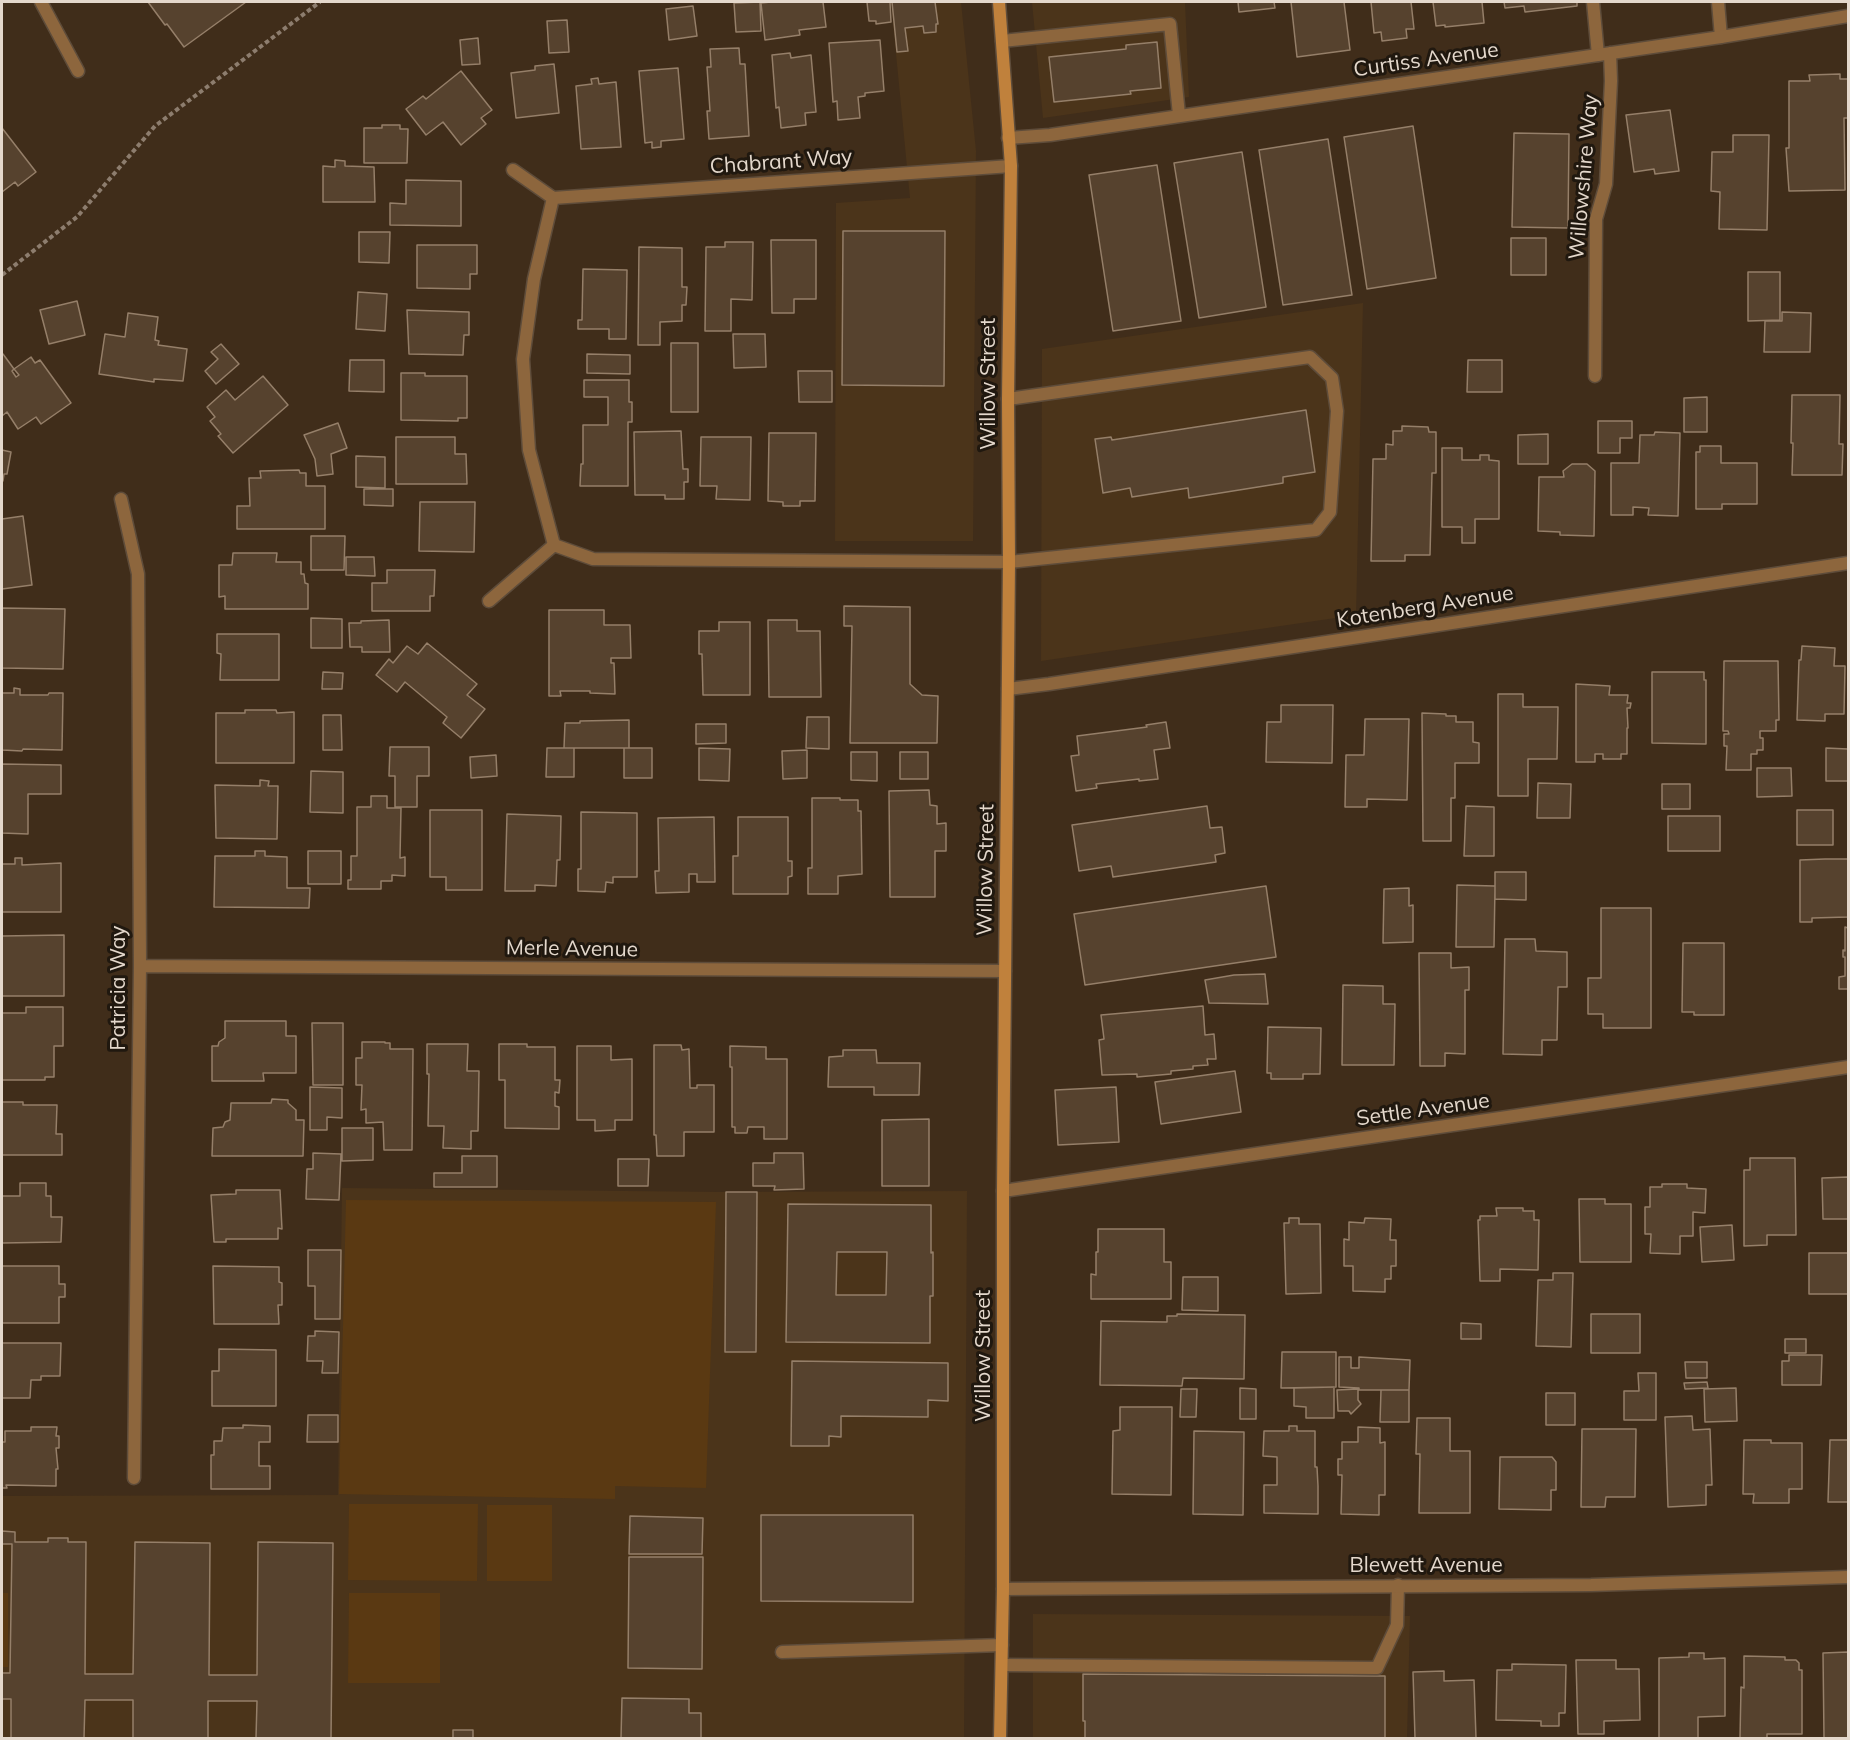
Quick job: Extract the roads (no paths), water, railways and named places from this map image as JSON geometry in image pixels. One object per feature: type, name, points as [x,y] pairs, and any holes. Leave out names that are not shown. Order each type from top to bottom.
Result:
[{"type":"main road","name":"Willow Street","points":[[999,2],[1011,166],[1003,1191],[1003,1589],[1000,1738]]},
{"type":"street","points":[[41,2],[78,71]]},
{"type":"street","name":"Willowshire Way","points":[[1593,2],[1611,81],[1606,184],[1596,219],[1595,376]]},
{"type":"street","points":[[1718,2],[1721,37]]},
{"type":"street","name":"Curtiss Avenue","points":[[1008,138],[1050,135],[1721,37],[1848,15]]},
{"type":"street","points":[[1002,41],[1170,24],[1179,116]]},
{"type":"street","name":"Chabrant Way","points":[[553,198],[1011,166]]},
{"type":"street","points":[[513,170],[553,198],[534,279],[523,359],[529,450],[554,545]]},
{"type":"street","points":[[554,545],[593,559],[1009,562],[1316,530],[1330,512],[1337,411],[1332,378],[1310,357],[1008,399]]},
{"type":"street","name":"Patricia Way","points":[[121,499],[138,574],[140,966],[134,1479]]},
{"type":"street","points":[[489,601],[554,545]]},
{"type":"street","name":"Kotenberg Avenue","points":[[1008,689],[1848,563]]},
{"type":"street","name":"Merle Avenue","points":[[140,966],[1005,972]]},
{"type":"street","name":"Settle Avenue","points":[[1003,1191],[1848,1067]]},
{"type":"street","name":"Blewett Avenue","points":[[1003,1589],[1591,1585],[1848,1577]]},
{"type":"street","points":[[1002,1665],[1377,1668],[1397,1625],[1398,1586]]},
{"type":"street","points":[[782,1652],[1002,1645]]}]
